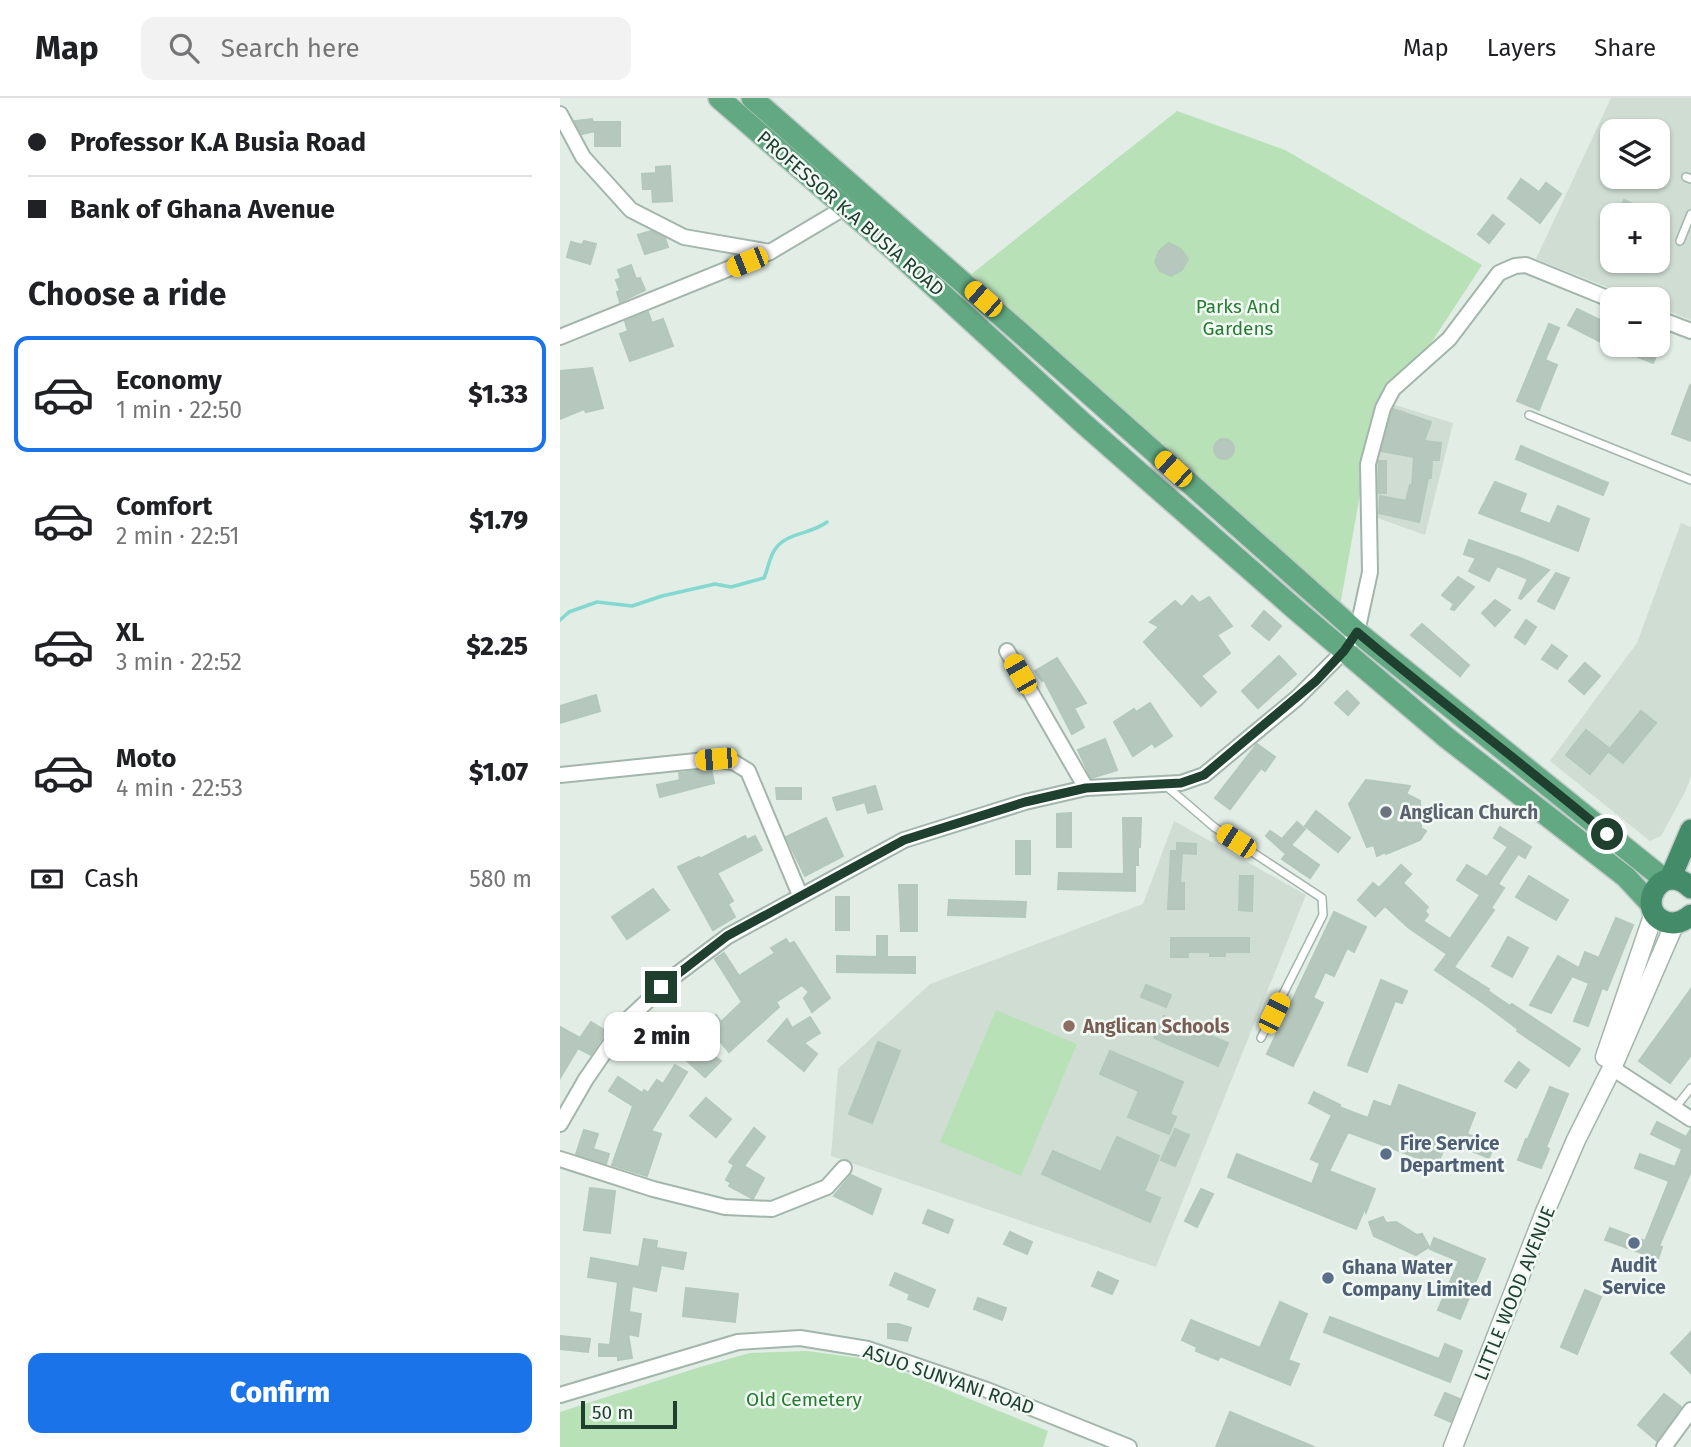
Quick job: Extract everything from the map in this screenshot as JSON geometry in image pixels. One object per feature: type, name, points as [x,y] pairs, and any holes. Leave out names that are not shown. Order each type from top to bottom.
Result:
[{"type":"highway","points":[[1685,923],[1663,921],[1653,908],[1653,892],[1667,879],[1691,830]]},
{"type":"highway","points":[[1667,879],[1684,881],[1691,888]]},
{"type":"main road","name":"PROFESSOR K.A BUSIA ROAD","points":[[719,98],[960,309],[1084,424],[1344,651],[1447,738],[1626,877],[1653,908]]},
{"type":"main road","name":"PROFESSOR K.A BUSIA ROAD","points":[[752,98],[1004,317],[1357,632],[1667,879]]},
{"type":"street","points":[[560,114],[583,157],[631,210],[684,237],[770,252]]},
{"type":"street","points":[[560,337],[770,252],[844,208]]},
{"type":"street","points":[[560,1124],[586,1079],[626,1021],[650,996],[727,936],[800,895],[904,840],[1025,802],[1086,788],[1165,785],[1204,775],[1297,698],[1344,651],[1357,632],[1370,572],[1368,464],[1382,408],[1393,389],[1448,339],[1499,273],[1515,265],[1526,265],[1600,295]]},
{"type":"street","points":[[1670,323],[1691,331]]},
{"type":"street","points":[[1007,651],[1086,788]]},
{"type":"street","points":[[560,775],[716,759],[735,764],[748,771],[800,895]]},
{"type":"street","name":"LITTLE WOOD AVENUE","points":[[1576,1140],[1653,908]]},
{"type":"street","name":"LITTLE WOOD AVENUE","points":[[1453,1447],[1576,1140],[1685,923]]},
{"type":"street","points":[[1612,1068],[1691,1119]]},
{"type":"street","points":[[560,1159],[653,1189],[725,1207],[772,1209],[827,1187],[844,1168]]},
{"type":"street","name":"ASUO SUNYANI ROAD","points":[[560,1395],[738,1342],[800,1338],[868,1349],[987,1390],[1129,1447]]},
{"type":"street","points":[[1664,1447],[1691,1410]]},
{"type":"lane","points":[[1680,241],[1691,214]]},
{"type":"lane","points":[[1529,415],[1691,480]]},
{"type":"lane","points":[[1165,785],[1214,827],[1322,898],[1323,915],[1261,1038]]},
{"type":"lane","points":[[1675,1108],[1691,1088]]},
{"type":"shaded area","points":[[1611,98],[1691,98],[1691,320],[1670,312],[1670,287],[1607,287],[1536,259],[1600,122],[1600,189],[1670,189],[1670,119],[1601,119]]},
{"type":"shaded area","points":[[1389,403],[1453,423],[1425,535],[1372,516],[1369,463]]},
{"type":"shaded area","points":[[1681,523],[1691,527],[1691,777],[1661,836],[1650,841],[1550,761],[1637,643]]},
{"type":"shaded area","name":"Anglican Schools","points":[[1174,821],[1306,895],[1156,1267],[831,1156],[838,1069],[930,984],[1143,904]]},
{"type":"green space","name":"Parks And Gardens","points":[[1177,111],[1285,150],[1482,265],[1418,363],[1380,404],[1367,456],[1336,628],[954,288]]},
{"type":"green space","points":[[996,1010],[1077,1044],[1021,1176],[940,1142]]},
{"type":"green space","name":"Old Cemetery","points":[[807,1351],[874,1360],[1048,1431],[1043,1447],[560,1447],[560,1412],[750,1353]]},
{"type":"building","points":[[592,119],[593,122],[620,122],[620,146],[595,146],[595,131],[582,134],[575,121]]},
{"type":"building","points":[[670,166],[672,201],[653,202],[652,189],[643,189],[642,174],[656,173],[656,167]]},
{"type":"building","points":[[1521,179],[1539,192],[1546,183],[1561,194],[1540,223],[1508,198]]},
{"type":"building","points":[[1493,215],[1504,224],[1489,243],[1478,234]]},
{"type":"building","points":[[651,231],[665,238],[668,247],[645,254],[638,235]]},
{"type":"building","points":[[584,241],[596,244],[590,264],[567,257],[571,242],[582,245]]},
{"type":"building","points":[[1169,243],[1181,249],[1188,259],[1182,270],[1171,276],[1160,271],[1155,262],[1159,251]]},
{"type":"building","points":[[631,265],[636,279],[640,278],[645,290],[620,302],[616,280],[621,278],[618,270]]},
{"type":"building","points":[[1577,309],[1600,320],[1600,341],[1568,325]]},
{"type":"building","points":[[648,312],[652,323],[663,319],[673,346],[630,361],[620,334],[628,331],[625,321]]},
{"type":"building","points":[[1549,324],[1559,328],[1545,360],[1557,365],[1539,410],[1517,401]]},
{"type":"building","points":[[1638,357],[1656,357],[1653,363]]},
{"type":"building","points":[[592,368],[603,408],[586,412],[584,409],[560,419],[560,371]]},
{"type":"building","points":[[1691,386],[1691,441],[1672,434]]},
{"type":"building","points":[[1393,409],[1431,422],[1424,441],[1441,443],[1439,460],[1432,460],[1431,478],[1428,478],[1419,522],[1379,513],[1380,496],[1406,501],[1410,485],[1412,486],[1414,457],[1381,451]]},
{"type":"building","points":[[1224,439],[1231,442],[1234,449],[1231,456],[1224,459],[1217,456],[1214,449],[1217,442]]},
{"type":"building","points":[[1521,446],[1608,483],[1603,495],[1516,459]]},
{"type":"building","points":[[1379,461],[1386,461],[1386,493],[1378,493]]},
{"type":"building","points":[[1495,482],[1526,494],[1519,512],[1550,524],[1558,506],[1589,519],[1578,551],[1479,513]]},
{"type":"building","points":[[1469,540],[1549,570],[1521,599],[1519,598],[1528,579],[1497,566],[1489,581],[1469,571],[1476,558],[1464,554]]},
{"type":"building","points":[[1556,573],[1569,578],[1554,609],[1538,601]]},
{"type":"building","points":[[1458,577],[1474,587],[1454,610],[1451,609],[1454,604],[1442,595]]},
{"type":"building","points":[[1192,596],[1199,603],[1209,597],[1232,626],[1217,635],[1230,653],[1201,676],[1216,692],[1201,706],[1144,642],[1159,627],[1150,622],[1175,601],[1182,607]]},
{"type":"building","points":[[1495,600],[1510,610],[1495,626],[1482,613]]},
{"type":"building","points":[[1264,611],[1281,626],[1269,640],[1252,626]]},
{"type":"building","points":[[1526,620],[1536,627],[1525,644],[1515,637]]},
{"type":"building","points":[[1422,624],[1469,665],[1460,676],[1411,635]]},
{"type":"building","points":[[1552,645],[1567,656],[1557,669],[1542,659]]},
{"type":"building","points":[[1279,656],[1296,674],[1258,708],[1242,691]]},
{"type":"building","points":[[1057,658],[1086,703],[1074,708],[1084,727],[1072,734],[1044,680],[1042,681],[1035,671]]},
{"type":"building","points":[[1585,663],[1600,676],[1584,694],[1569,681]]},
{"type":"building","points":[[1347,691],[1359,703],[1348,715],[1335,703]]},
{"type":"building","points":[[596,695],[600,711],[560,723],[560,706]]},
{"type":"building","points":[[1150,703],[1172,736],[1155,747],[1152,743],[1133,756],[1114,722],[1134,709],[1136,712]]},
{"type":"building","points":[[1641,711],[1656,723],[1623,763],[1608,751]]},
{"type":"building","points":[[1586,730],[1610,749],[1590,774],[1566,755]]},
{"type":"building","points":[[1105,739],[1117,770],[1091,778],[1078,750]]},
{"type":"building","points":[[1257,744],[1275,757],[1265,771],[1261,768],[1230,809],[1215,798]]},
{"type":"building","points":[[711,769],[714,783],[660,797],[657,785],[680,780],[679,773]]},
{"type":"building","name":"Anglican Church","points":[[1366,780],[1410,786],[1406,794],[1420,801],[1421,828],[1426,831],[1420,840],[1377,856],[1374,845],[1367,847],[1349,804]]},
{"type":"building","points":[[875,786],[882,809],[868,813],[865,802],[837,810],[833,798]]},
{"type":"building","points":[[776,788],[801,788],[801,799],[777,799]]},
{"type":"building","points":[[1316,811],[1350,838],[1338,852],[1305,826]]},
{"type":"building","points":[[1071,813],[1071,847],[1057,847],[1057,814]]},
{"type":"building","points":[[826,818],[843,856],[805,876],[786,837]]},
{"type":"building","points":[[1123,818],[1141,818],[1138,865],[1135,865],[1135,891],[1058,889],[1059,873],[1124,874]]},
{"type":"building","points":[[1297,822],[1305,829],[1291,845],[1319,865],[1310,878],[1282,859],[1286,854],[1266,836],[1270,831],[1282,839]]},
{"type":"building","points":[[1500,827],[1531,847],[1525,858],[1518,854],[1498,884],[1504,888],[1491,908],[1494,910],[1454,967],[1510,1006],[1512,1004],[1580,1049],[1569,1066],[1435,970],[1447,954],[1409,928],[1385,906],[1375,916],[1358,900],[1373,883],[1379,888],[1401,865],[1411,874],[1403,883],[1428,907],[1425,911],[1428,915],[1423,921],[1450,939],[1480,895],[1457,880],[1467,865],[1487,877],[1508,847],[1494,838]]},
{"type":"building","points":[[745,836],[747,840],[755,836],[762,850],[717,873],[733,901],[728,904],[735,917],[713,930],[678,867]]},
{"type":"building","points":[[1016,841],[1030,841],[1030,874],[1016,874]]},
{"type":"building","points":[[1177,843],[1196,844],[1196,854],[1182,853],[1180,883],[1184,883],[1184,909],[1168,909],[1171,851],[1177,851]]},
{"type":"building","points":[[1240,876],[1253,876],[1252,911],[1239,910]]},
{"type":"building","points":[[1529,876],[1568,900],[1556,920],[1516,897]]},
{"type":"building","points":[[899,885],[917,885],[917,931],[901,931]]},
{"type":"building","points":[[653,889],[669,910],[627,939],[612,917]]},
{"type":"building","points":[[836,897],[849,897],[849,930],[836,930]]},
{"type":"building","points":[[949,900],[1026,902],[1025,917],[948,915]]},
{"type":"building","points":[[1334,912],[1366,927],[1354,952],[1347,948],[1334,976],[1325,972],[1313,998],[1323,1003],[1293,1066],[1267,1054]]},
{"type":"building","points":[[1616,918],[1633,925],[1607,990],[1602,988],[1588,1026],[1574,1021],[1589,983],[1572,976],[1551,1013],[1530,1005],[1558,956],[1579,968],[1585,952],[1599,958]]},
{"type":"building","points":[[877,936],[887,936],[887,957],[915,957],[915,973],[837,972],[837,956],[877,957]]},
{"type":"building","points":[[1508,937],[1528,948],[1512,977],[1492,966]]},
{"type":"building","points":[[1171,938],[1249,938],[1249,952],[1225,952],[1225,956],[1210,956],[1210,952],[1188,952],[1188,957],[1171,957]]},
{"type":"building","points":[[786,939],[789,944],[794,942],[830,998],[812,1012],[804,998],[809,992],[802,985],[776,1002],[779,1007],[729,1052],[706,1024],[716,1015],[721,1022],[742,1002],[715,959],[724,953],[739,976],[775,953],[771,948]]},
{"type":"building","points":[[1381,980],[1407,991],[1402,1003],[1395,1001],[1367,1072],[1348,1065]]},
{"type":"building","points":[[1146,985],[1171,995],[1166,1007],[1141,997]]},
{"type":"building","points":[[1691,989],[1691,1055],[1670,1083],[1639,1061]]},
{"type":"building","points":[[1164,1016],[1228,1043],[1218,1066],[1154,1038]]},
{"type":"building","points":[[810,1017],[820,1033],[804,1043],[817,1054],[804,1071],[768,1041],[787,1019],[792,1028]]},
{"type":"building","points":[[591,1022],[606,1031],[591,1055],[578,1048],[560,1078],[560,1027],[580,1038]]},
{"type":"building","points":[[878,1042],[900,1051],[872,1123],[849,1114]]},
{"type":"building","points":[[698,1045],[721,1061],[705,1077],[686,1060]]},
{"type":"building","points":[[1110,1051],[1183,1082],[1170,1114],[1176,1117],[1169,1134],[1128,1117],[1139,1091],[1100,1074]]},
{"type":"building","points":[[1519,1062],[1529,1070],[1516,1088],[1505,1081]]},
{"type":"building","points":[[675,1065],[687,1072],[651,1131],[661,1134],[647,1176],[612,1165],[633,1106],[609,1091],[618,1077],[642,1093],[644,1090],[648,1093],[657,1080],[663,1084]]},
{"type":"building","points":[[1399,1085],[1475,1113],[1467,1134],[1494,1145],[1489,1158],[1447,1141],[1437,1165],[1348,1132],[1329,1171],[1375,1189],[1356,1229],[1228,1177],[1237,1154],[1312,1184],[1320,1163],[1311,1159],[1332,1115],[1309,1103],[1314,1092],[1340,1105],[1339,1107],[1368,1118],[1374,1101],[1391,1107]]},
{"type":"building","points":[[1550,1087],[1568,1094],[1546,1147],[1549,1149],[1541,1168],[1518,1160]]},
{"type":"building","points":[[706,1098],[731,1119],[716,1137],[690,1116]]},
{"type":"building","points":[[1657,1122],[1686,1137],[1691,1129],[1691,1171],[1659,1246],[1662,1247],[1658,1259],[1605,1240],[1610,1228],[1645,1241],[1669,1181],[1635,1168],[1640,1154],[1675,1167],[1682,1149],[1651,1134]]},
{"type":"building","points":[[754,1128],[765,1137],[744,1166],[764,1178],[753,1199],[729,1186],[731,1183],[726,1180],[734,1165],[729,1162]]},
{"type":"building","points":[[1175,1129],[1189,1135],[1175,1166],[1161,1160]]},
{"type":"building","points":[[584,1130],[598,1134],[593,1149],[609,1154],[606,1164],[576,1154]]},
{"type":"building","points":[[1117,1137],[1159,1156],[1144,1191],[1160,1198],[1150,1222],[1042,1174],[1053,1151],[1101,1172]]},
{"type":"building","points":[[851,1175],[881,1189],[872,1214],[834,1196]]},
{"type":"building","points":[[590,1188],[615,1191],[610,1233],[584,1230]]},
{"type":"building","points":[[1201,1189],[1213,1194],[1197,1227],[1185,1221]]},
{"type":"building","points":[[928,1210],[953,1220],[948,1233],[923,1223]]},
{"type":"building","points":[[1383,1217],[1386,1223],[1396,1222],[1417,1235],[1422,1234],[1429,1247],[1416,1255],[1374,1236],[1369,1222]]},
{"type":"building","points":[[1010,1232],[1032,1242],[1027,1254],[1004,1244]]},
{"type":"building","points":[[1434,1238],[1485,1259],[1460,1319],[1438,1310],[1459,1261],[1430,1249]]},
{"type":"building","points":[[644,1239],[657,1241],[656,1248],[686,1253],[683,1269],[661,1265],[656,1291],[632,1286],[629,1312],[641,1314],[638,1336],[628,1334],[632,1358],[618,1360],[618,1356],[599,1356],[599,1344],[610,1345],[618,1282],[588,1277],[591,1258],[639,1267]]},
{"type":"building","points":[[1098,1272],[1118,1281],[1112,1294],[1092,1286]]},
{"type":"building","points":[[895,1273],[935,1290],[928,1307],[908,1299],[910,1294],[890,1285]]},
{"type":"building","points":[[686,1288],[738,1294],[735,1322],[683,1316]]},
{"type":"building","points":[[1585,1290],[1601,1297],[1577,1354],[1561,1347]]},
{"type":"building","points":[[978,1298],[1006,1308],[1002,1320],[974,1309]]},
{"type":"building","points":[[1280,1302],[1307,1314],[1288,1360],[1299,1364],[1290,1385],[1220,1356],[1218,1360],[1196,1351],[1197,1347],[1182,1340],[1191,1320],[1260,1348]]},
{"type":"building","points":[[1330,1317],[1439,1359],[1445,1344],[1462,1351],[1450,1382],[1324,1332]]},
{"type":"building","points":[[888,1324],[911,1328],[907,1341],[888,1338]]},
{"type":"building","points":[[1691,1332],[1691,1373],[1671,1353]]},
{"type":"building","points":[[560,1336],[590,1339],[588,1352],[560,1349]]},
{"type":"building","points":[[1445,1393],[1460,1399],[1451,1422],[1435,1415]]},
{"type":"building","points":[[1664,1394],[1681,1407],[1657,1441],[1638,1425]]},
{"type":"building","points":[[1230,1412],[1314,1447],[1216,1447]]},
{"type":"waterway","points":[[560,620],[569,612],[597,602],[632,606],[715,584],[731,587],[764,578],[772,554],[779,545],[827,522]]},
{"type":"place","name":"Anglican Church","points":[[1386,812]]},
{"type":"place","name":"Anglican Schools","points":[[1069,1026]]},
{"type":"place","name":"Fire Service Department","points":[[1386,1154]]},
{"type":"place","name":"Audit Service","points":[[1634,1243]]},
{"type":"place","name":"Ghana Water Company Limited","points":[[1328,1278]]},
{"type":"route","points":[[661,987],[727,936],[904,840],[1025,802],[1086,788],[1165,785],[1204,775],[1316,681],[1344,651],[1357,632],[1607,834]]}]
